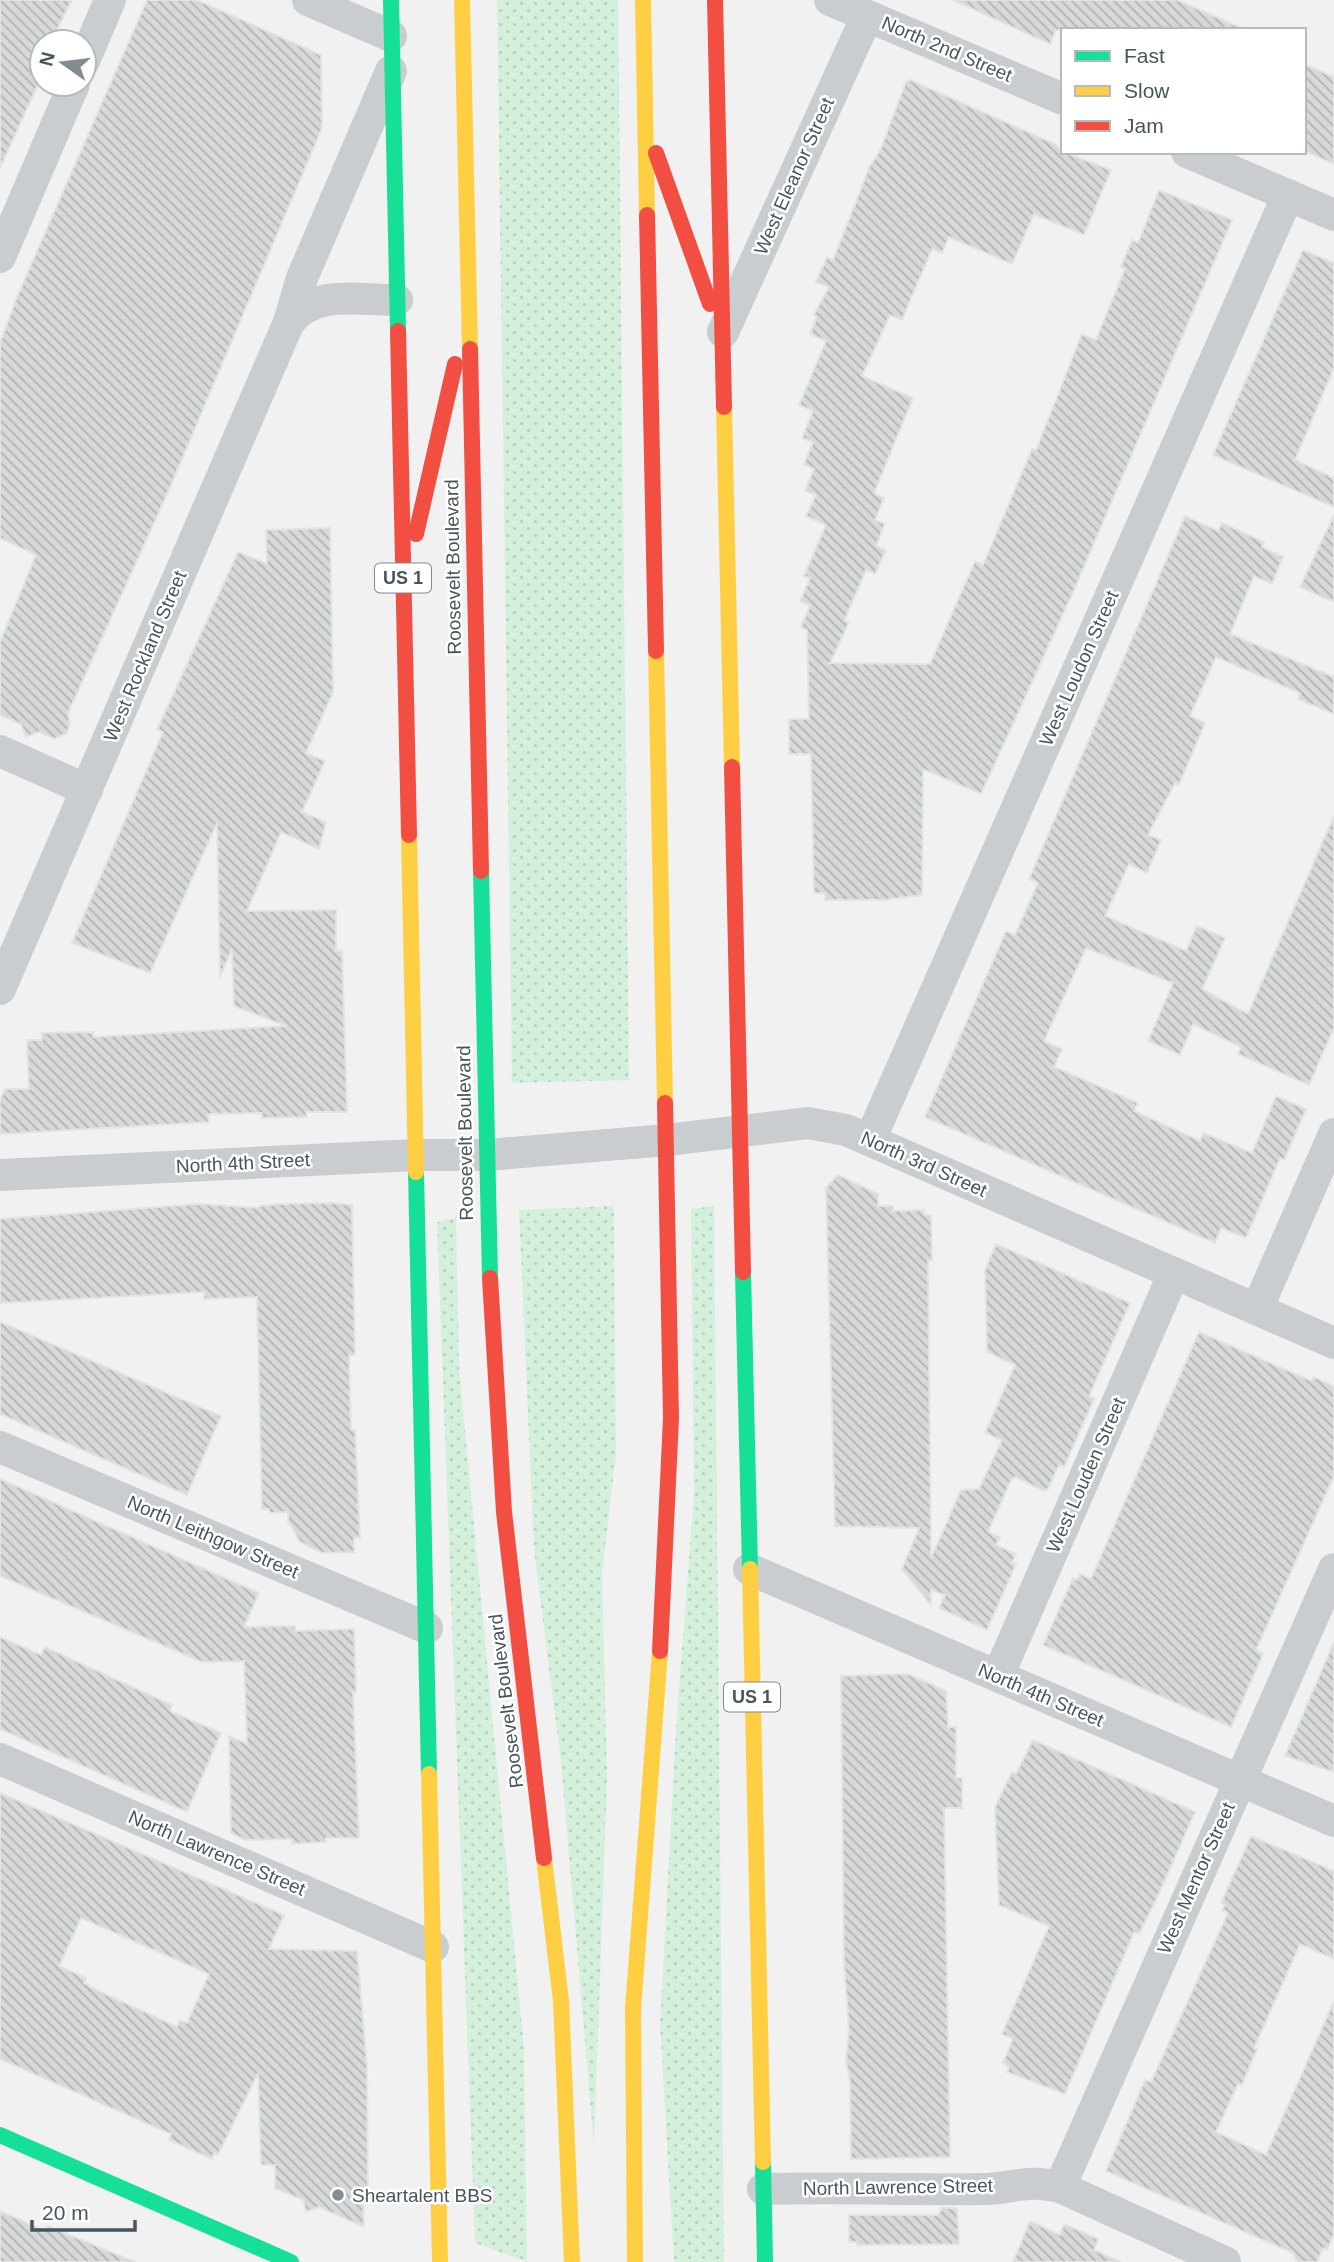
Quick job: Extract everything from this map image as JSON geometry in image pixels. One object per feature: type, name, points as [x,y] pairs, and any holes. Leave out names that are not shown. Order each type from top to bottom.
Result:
[{"type":"main road","name":"US 1","points":[[391,0],[440,2262]]},
{"type":"main road","name":"Roosevelt Boulevard","points":[[462,0],[487,1155],[496,1420],[560,1988],[572,2259]]},
{"type":"main road","points":[[635,2262],[633,2009],[669,1497],[671,1331],[643,0]]},
{"type":"main road","name":"US 1","points":[[715,0],[765,2262]]},
{"type":"main road","points":[[645,121],[721,336]]},
{"type":"main road","points":[[403,590],[468,308]]},
{"type":"main road","points":[[0,2135],[291,2262]]},
{"type":"street","points":[[98,28],[110,0]]},
{"type":"street","points":[[308,0],[391,36]]},
{"type":"street","name":"North 2nd Street","points":[[830,0],[1061,98]]},
{"type":"street","name":"West Eleanor Street","points":[[721,336],[867,16]]},
{"type":"street","name":"West Rockland Street","points":[[0,989],[289,322],[302,278],[392,69]]},
{"type":"street","points":[[0,257],[68,98]]},
{"type":"street","points":[[1192,154],[1334,215]]},
{"type":"street","name":"West Loudon Street","points":[[870,1140],[1288,195]]},
{"type":"street","points":[[289,322],[300,310],[322,300],[397,300]]},
{"type":"street","points":[[0,751],[87,790]]},
{"type":"street","name":"North 3rd Street","points":[[487,1155],[667,1140],[808,1123],[836,1127],[1334,1343]]},
{"type":"street","points":[[1257,1309],[1334,1134]]},
{"type":"street","name":"North 4th Street","points":[[0,1175],[416,1155],[487,1155]]},
{"type":"street","name":"West Louden Street","points":[[998,1676],[1174,1273]]},
{"type":"street","name":"North Leithgow Street","points":[[0,1447],[427,1628]]},
{"type":"street","name":"North 4th Street","points":[[749,1569],[1334,1821]]},
{"type":"street","name":"West Mentor Street","points":[[1059,2187],[1334,1569]]},
{"type":"street","name":"North Lawrence Street","points":[[0,1759],[433,1947]]},
{"type":"street","name":"North Lawrence Street","points":[[763,2189],[989,2189],[1028,2182],[1059,2187],[1225,2262]]},
{"type":"green space","points":[[497,0],[618,0],[629,1080],[512,1083]]},
{"type":"green space","points":[[614,1206],[616,1454],[602,1573],[607,1778],[594,2147],[561,1762],[534,1550],[519,1210]]},
{"type":"green space","points":[[714,1206],[724,2262],[674,2262],[660,2025],[676,1729],[694,1494],[691,1209]]},
{"type":"green space","points":[[456,1218],[459,1368],[524,2049],[527,2262],[475,2243],[437,1222]]},
{"type":"building","points":[[0,0],[72,0],[58,28],[28,28],[28,98],[32,98],[0,168]]},
{"type":"building","points":[[147,0],[197,0],[321,55],[322,128],[168,492],[68,713],[70,724],[67,733],[55,739],[39,732],[26,737],[21,724],[0,715],[0,642],[36,555],[0,538],[0,343],[17,297]]},
{"type":"building","points":[[953,0],[1177,0],[1241,28],[1061,28],[1056,30],[1050,44]]},
{"type":"building","points":[[1306,65],[1334,77],[1334,164],[1306,152]]},
{"type":"building","points":[[910,80],[1055,144],[1061,154],[1068,154],[1111,170],[1084,235],[1034,214],[1012,264],[949,237],[942,253],[932,249],[902,320],[890,315],[862,376],[913,398],[874,493],[884,498],[875,520],[885,524],[876,546],[886,550],[875,574],[866,570],[844,621],[849,622],[830,663],[930,664],[975,561],[983,565],[1032,449],[1036,450],[1082,334],[1096,340],[1125,269],[1121,267],[1132,240],[1138,243],[1159,190],[1232,220],[1074,590],[981,794],[923,769],[922,895],[884,900],[825,900],[825,893],[814,893],[811,754],[789,754],[789,719],[809,719],[807,630],[801,627],[810,606],[800,601],[810,578],[804,576],[826,525],[806,516],[816,495],[805,491],[814,469],[804,464],[813,442],[802,438],[813,411],[799,405],[826,341],[810,334],[817,317],[814,315],[829,287],[816,282],[827,257],[833,260],[870,166],[880,151],[906,82]]},
{"type":"building","points":[[1303,250],[1334,263],[1334,368],[1295,460],[1334,478],[1334,507],[1213,455]]},
{"type":"building","points":[[1334,515],[1334,602],[1300,587]]},
{"type":"building","points":[[1185,516],[1218,531],[1222,523],[1264,542],[1262,547],[1283,557],[1272,584],[1254,576],[1230,634],[1334,677],[1334,714],[1298,699],[1300,693],[1216,657],[1190,716],[1205,723],[1179,785],[1175,783],[1148,835],[1161,840],[1147,873],[1129,864],[1105,916],[1186,951],[1197,926],[1225,938],[1202,989],[1248,1014],[1334,816],[1334,1028],[1309,1085],[1238,1054],[1241,1047],[1193,1024],[1180,1055],[1148,1041],[1173,983],[1086,948],[1044,1041],[1062,1049],[1054,1067],[1138,1103],[1134,1111],[1200,1141],[1203,1133],[1252,1153],[1276,1096],[1306,1109],[1284,1160],[1280,1158],[1246,1238],[1221,1228],[1215,1243],[925,1117],[1006,931],[1015,935],[1038,883],[1029,879]]},
{"type":"building","points":[[330,528],[333,692],[306,753],[325,761],[302,812],[326,822],[319,849],[281,832],[247,911],[336,910],[336,951],[342,951],[347,1112],[306,1112],[307,1117],[262,1118],[262,1113],[208,1114],[209,1122],[0,1134],[0,1100],[5,1089],[29,1089],[27,1040],[42,1040],[42,1033],[93,1032],[93,1037],[286,1026],[234,1006],[232,949],[220,977],[217,823],[150,973],[72,943],[163,732],[157,730],[238,552],[267,564],[266,530]]},
{"type":"building","points":[[838,1175],[878,1194],[878,1206],[893,1206],[893,1211],[924,1210],[924,1215],[931,1215],[932,1261],[928,1261],[931,1558],[961,1490],[979,1489],[1002,1440],[985,1433],[1015,1365],[987,1352],[985,1270],[996,1244],[1130,1303],[1089,1396],[1094,1399],[1064,1467],[1059,1465],[1048,1489],[1044,1491],[1015,1477],[1011,1480],[988,1532],[1000,1537],[996,1545],[1016,1554],[1012,1563],[1016,1564],[987,1630],[939,1608],[945,1595],[931,1590],[931,1605],[902,1569],[919,1528],[835,1526],[826,1188]]},
{"type":"building","points":[[199,1204],[259,1208],[279,1204],[352,1205],[355,1355],[349,1355],[351,1430],[355,1430],[360,1538],[354,1538],[354,1552],[322,1553],[300,1542],[288,1521],[288,1512],[270,1513],[269,1509],[262,1509],[257,1297],[204,1299],[204,1292],[0,1303],[0,1219]]},
{"type":"building","points":[[0,1322],[221,1416],[187,1495],[0,1414]]},
{"type":"building","points":[[1199,1332],[1312,1381],[1314,1377],[1334,1386],[1334,1476],[1256,1650],[1263,1654],[1231,1727],[1043,1645],[1073,1578],[1077,1580],[1080,1574],[1091,1579]]},
{"type":"building","points":[[0,1479],[259,1593],[244,1627],[295,1626],[296,1631],[354,1629],[356,1692],[353,1692],[359,1838],[326,1838],[326,1842],[292,1844],[292,1839],[245,1840],[231,1833],[229,1736],[247,1744],[244,1661],[202,1662],[0,1576]]},
{"type":"building","points":[[0,1637],[41,1655],[45,1647],[172,1705],[170,1711],[221,1733],[187,1812],[0,1729]]},
{"type":"building","points":[[1334,1642],[1334,1772],[1285,1756]]},
{"type":"building","points":[[908,1674],[946,1691],[948,1727],[956,1727],[956,1778],[962,1778],[962,1808],[944,1808],[950,2157],[851,2159],[850,2082],[846,2060],[849,2032],[844,1962],[841,1676]]},
{"type":"building","points":[[1033,1740],[1195,1812],[1139,1934],[1134,1932],[1065,2094],[1007,2072],[1009,2067],[1003,2063],[1013,2039],[1002,2034],[1049,1926],[999,1905],[995,1807],[1012,1772],[1016,1774]]},
{"type":"building","points":[[0,1793],[284,1915],[269,1949],[357,1951],[367,2066],[368,2200],[363,2200],[364,2227],[319,2207],[306,2212],[303,2200],[275,2188],[275,2165],[261,2165],[258,2073],[218,2155],[214,2153],[212,2159],[169,2140],[171,2134],[0,2059]],"holes":[[[81,1918],[209,1974],[187,2023],[180,2020],[177,2027],[103,1993],[84,1983],[86,1978],[59,1966]]]},
{"type":"building","points":[[1251,1836],[1334,1871],[1334,1959],[1300,1944],[1254,2048],[1257,2049],[1242,2085],[1238,2084],[1216,2132],[1266,2155],[1334,2001],[1334,2234],[1327,2250],[1323,2248],[1317,2262],[1297,2262],[1293,2253],[1106,2171],[1145,2080],[1151,2082],[1228,1913],[1222,1910],[1225,1905],[1221,1903]]},
{"type":"building","points":[[942,2208],[957,2208],[959,2244],[857,2245],[857,2242],[849,2242],[849,2215],[938,2215]]},
{"type":"building","points":[[0,2211],[45,2231],[48,2226],[135,2262],[0,2262]]},
{"type":"building","points":[[1030,2221],[1060,2235],[1064,2224],[1098,2239],[1094,2250],[1121,2262],[1013,2262]]},
{"type":"traffic: fast","points":[[391,0],[398,331]]},
{"type":"traffic: fast","points":[[481,871],[490,1278]]},
{"type":"traffic: fast","points":[[416,1172],[429,1774]]},
{"type":"traffic: fast","points":[[743,1272],[750,1569]]},
{"type":"traffic: fast","points":[[0,2135],[291,2262]]},
{"type":"traffic: fast","points":[[763,2162],[765,2262]]},
{"type":"traffic: slow","points":[[462,0],[470,349]]},
{"type":"traffic: slow","points":[[643,0],[647,215]]},
{"type":"traffic: slow","points":[[724,407],[732,767]]},
{"type":"traffic: slow","points":[[656,651],[665,1103]]},
{"type":"traffic: slow","points":[[409,835],[416,1172]]},
{"type":"traffic: slow","points":[[750,1569],[763,2162]]},
{"type":"traffic: slow","points":[[635,2262],[633,2009],[660,1651]]},
{"type":"traffic: slow","points":[[429,1774],[440,2262]]},
{"type":"traffic: slow","points":[[544,1858],[561,2001],[572,2262]]},
{"type":"traffic: jam","points":[[715,0],[724,407]]},
{"type":"traffic: jam","points":[[656,153],[710,304]]},
{"type":"traffic: jam","points":[[647,215],[656,651]]},
{"type":"traffic: jam","points":[[398,331],[409,835]]},
{"type":"traffic: jam","points":[[470,349],[481,871]]},
{"type":"traffic: jam","points":[[416,534],[455,364]]},
{"type":"traffic: jam","points":[[732,767],[743,1272]]},
{"type":"traffic: jam","points":[[660,1651],[671,1418],[665,1103]]},
{"type":"traffic: jam","points":[[490,1278],[504,1512],[544,1858]]},
{"type":"place","name":"Sheartalent BBS","points":[[338,2195]]}]
